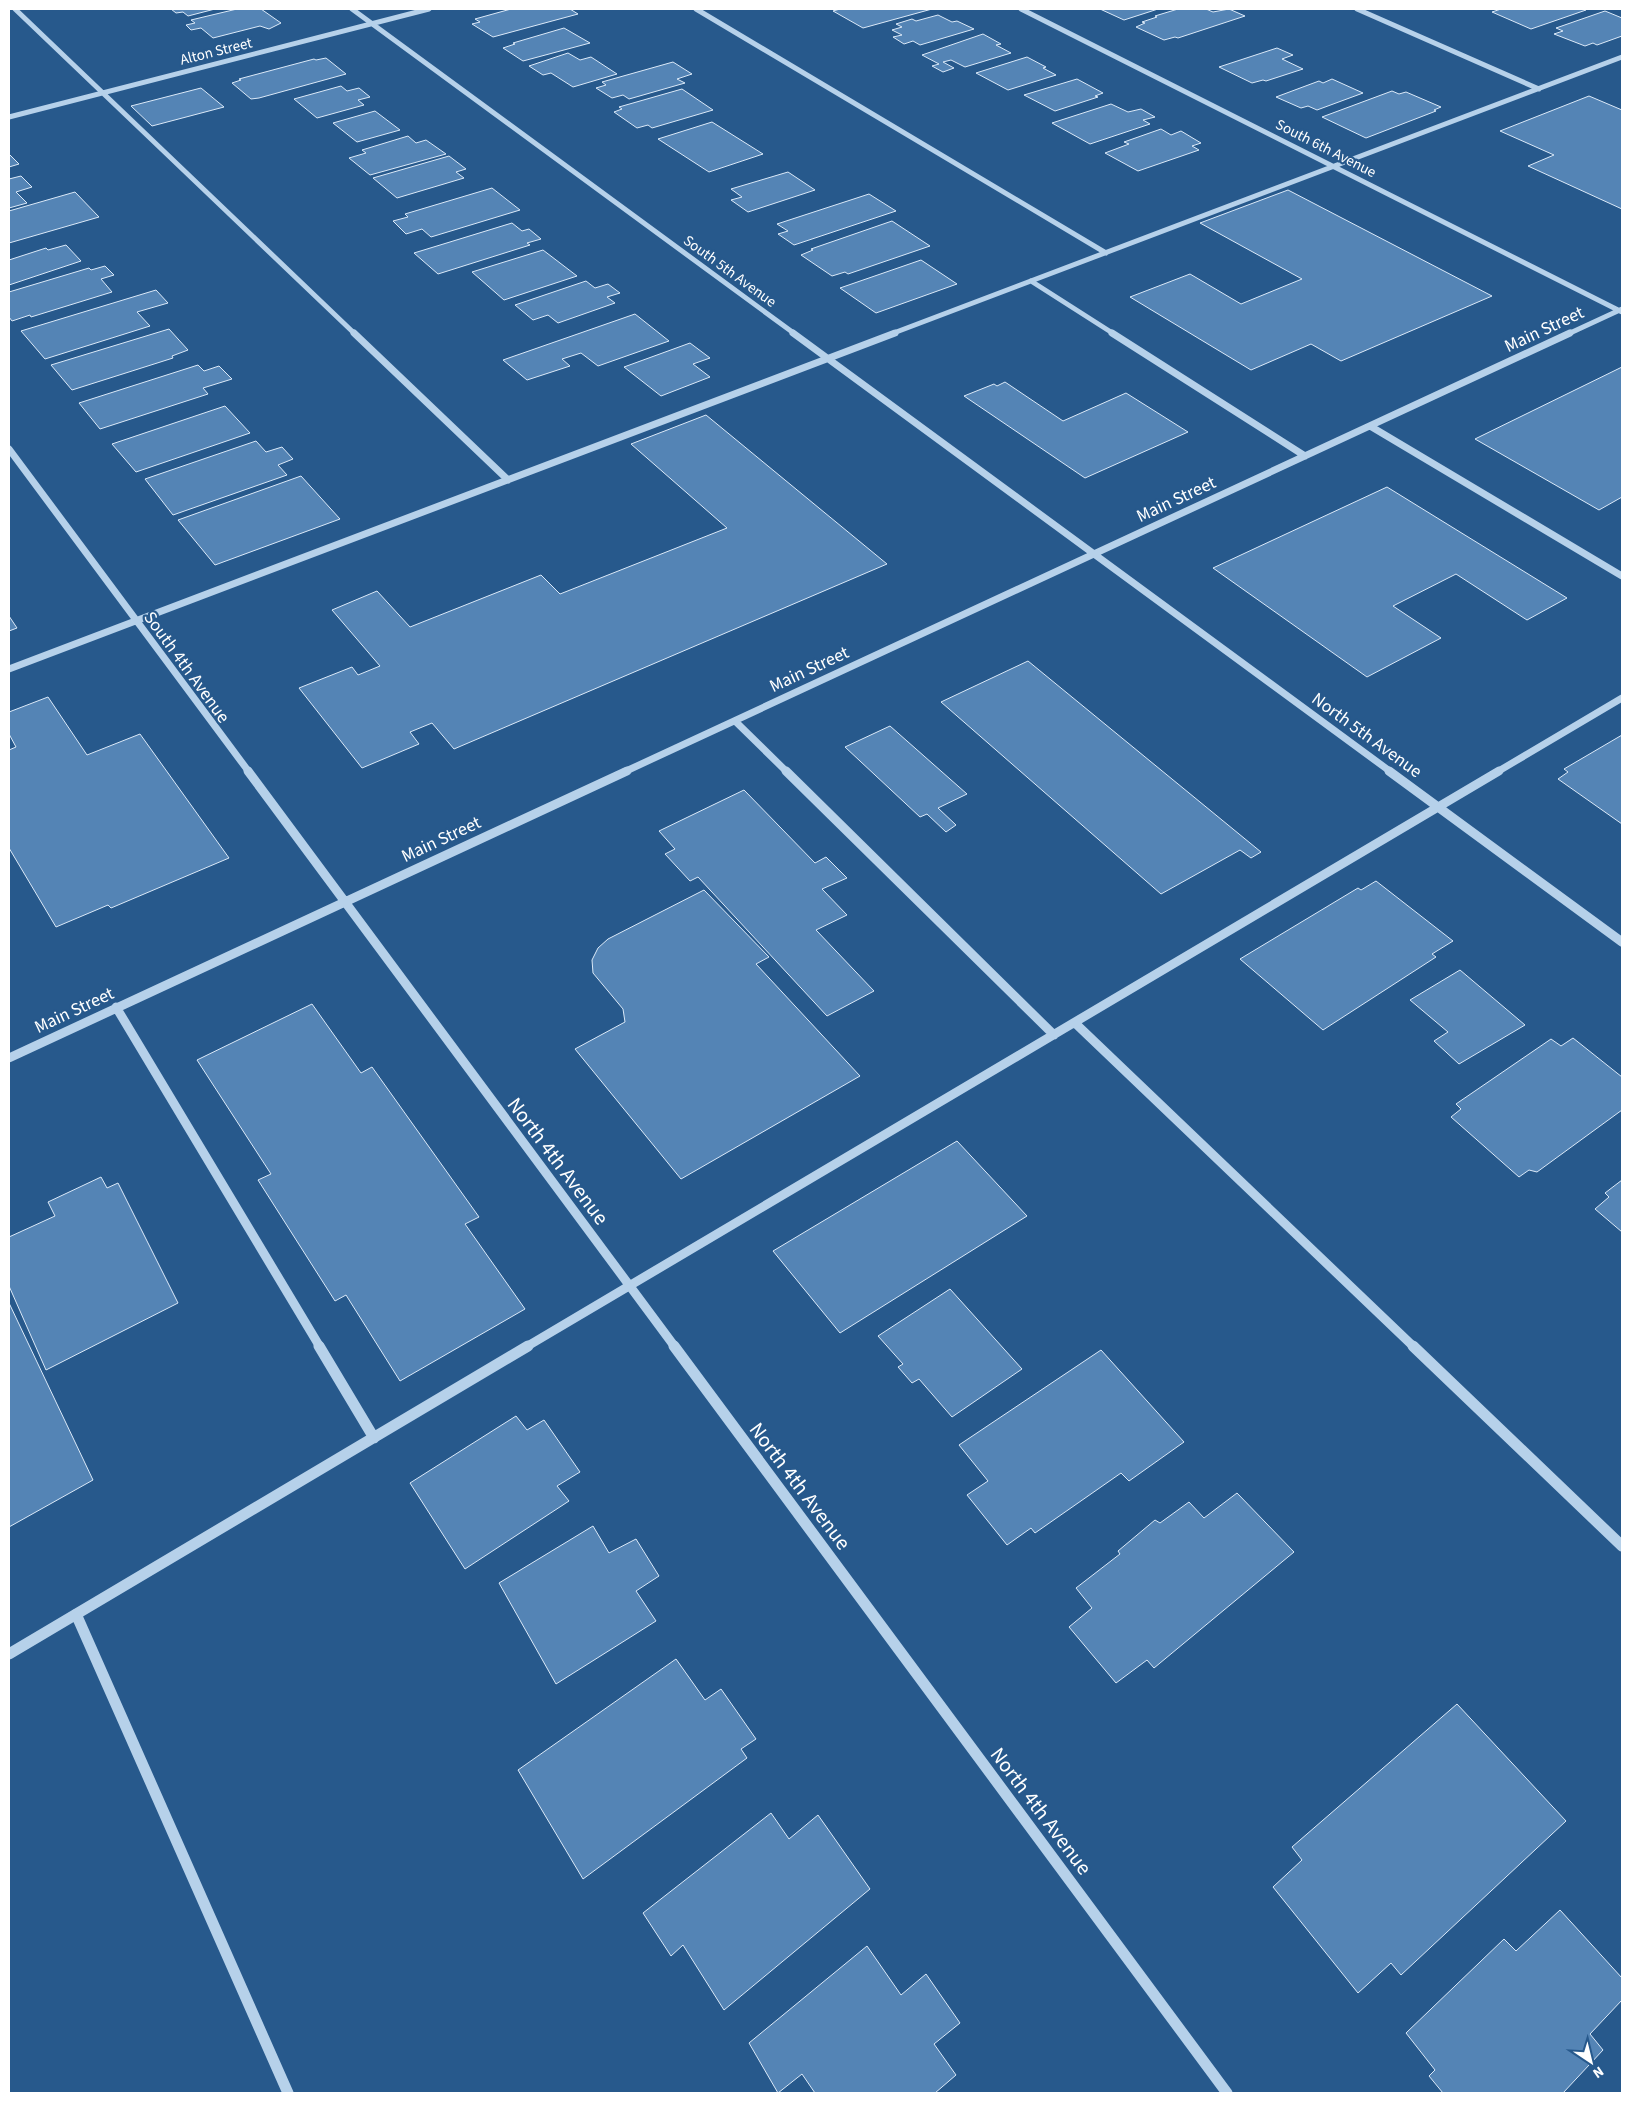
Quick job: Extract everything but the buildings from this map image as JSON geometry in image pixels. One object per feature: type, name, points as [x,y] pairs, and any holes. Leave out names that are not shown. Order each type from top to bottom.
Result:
[{"type":"street","points":[[15,9],[508,480]]},
{"type":"street","name":"South 5th Avenue","points":[[352,9],[1094,554]]},
{"type":"street","name":"Alton Street","points":[[9,117],[429,9]]},
{"type":"street","points":[[696,9],[1106,253]]},
{"type":"street","name":"South 6th Avenue","points":[[1021,9],[1621,310]]},
{"type":"street","points":[[1357,9],[1539,88]]},
{"type":"street","points":[[9,669],[1622,57]]},
{"type":"street","points":[[1031,281],[1305,456]]},
{"type":"street","name":"Main Street","points":[[9,1058],[1621,310]]},
{"type":"street","points":[[1370,426],[1622,576]]},
{"type":"street","name":"South 4th Avenue","points":[[9,450],[342,902]]},
{"type":"street","name":"North 5th Avenue","points":[[1094,554],[1622,942]]},
{"type":"street","points":[[9,1654],[1622,698]]},
{"type":"street","points":[[735,721],[1054,1034]]},
{"type":"street","name":"North 4th Avenue","points":[[342,902],[1227,2093]]},
{"type":"street","points":[[116,1007],[374,1438]]},
{"type":"street","points":[[1075,1022],[1622,1546]]},
{"type":"street","points":[[76,1614],[288,2093]]}]
